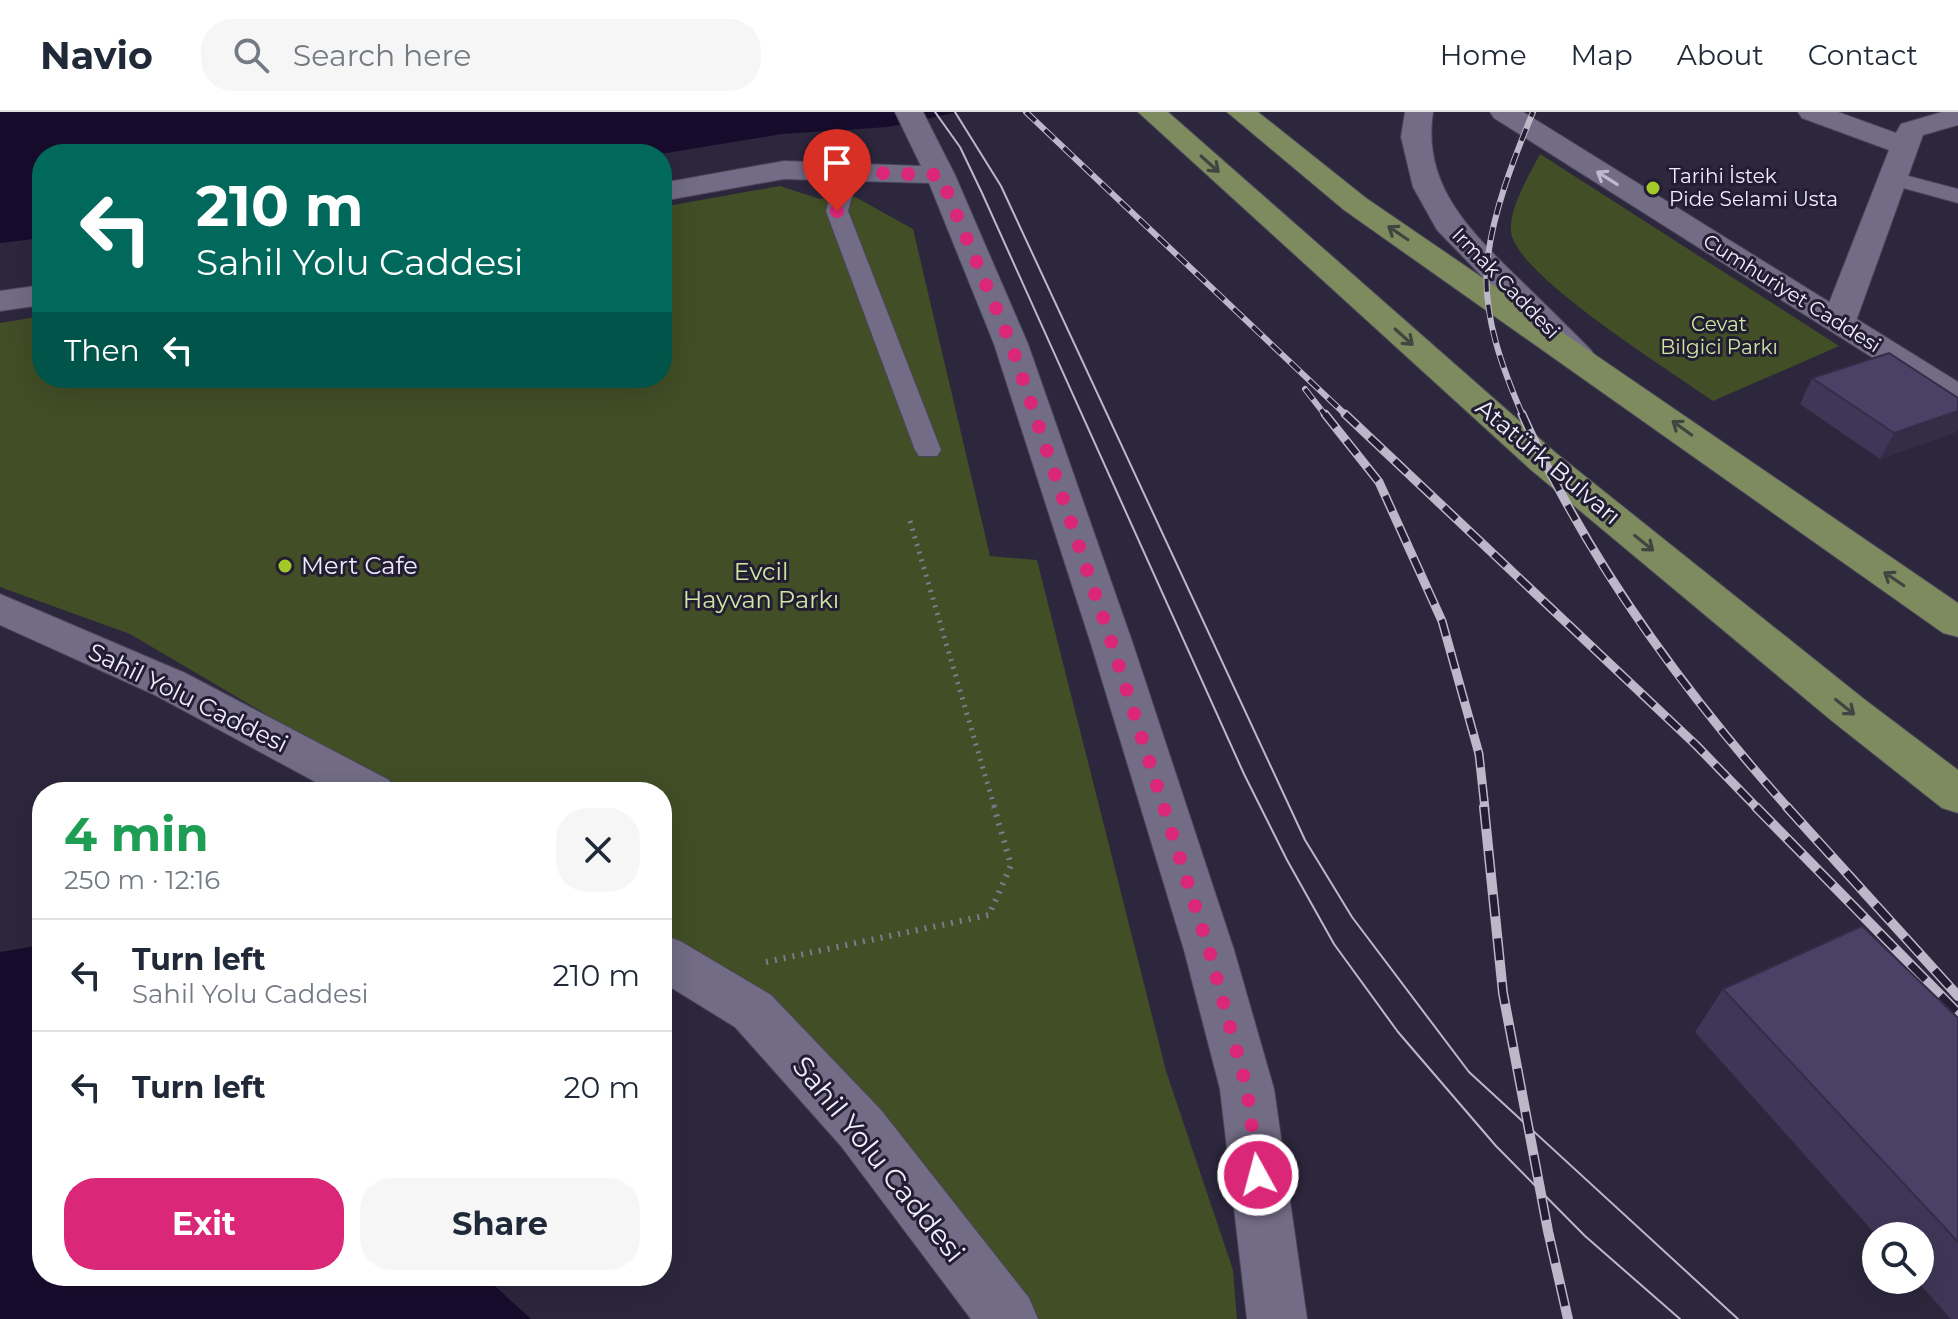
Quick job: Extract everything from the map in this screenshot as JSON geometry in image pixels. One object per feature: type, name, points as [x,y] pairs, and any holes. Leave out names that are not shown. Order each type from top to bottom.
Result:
[{"type":"main road","name":"Atatürk Bulvarı","points":[[1152,112],[1543,461],[1848,710],[1958,795]]},
{"type":"main road","points":[[1241,112],[1355,204],[1958,623]]},
{"type":"street","name":"Irmak Caddesi","points":[[1419,112],[1415,137],[1428,187],[1452,230],[1580,358]]},
{"type":"street","name":"Cumhuriyet Caddesi","points":[[1504,112],[1560,134],[1958,397]]},
{"type":"street","points":[[1812,112],[1905,146]]},
{"type":"street","points":[[1839,321],[1911,130],[1958,116]]},
{"type":"street","points":[[672,190],[784,170],[848,172],[925,143],[1011,344],[1112,644],[1209,950],[1247,1089],[1277,1319]]},
{"type":"street","points":[[0,301],[32,296]]},
{"type":"street","name":"Sahil Yolu Caddesi","points":[[0,608],[170,684],[354,782]]},
{"type":"street","name":"Sahil Yolu Caddesi","points":[[672,962],[753,1011],[861,1128],[1008,1319]]},
{"type":"lane","points":[[848,172],[837,211],[928,450]]},
{"type":"lane","points":[[1893,178],[1958,196]]},
{"type":"path","points":[[764,962],[989,915],[1011,865],[910,521]]},
{"type":"green space","name":"Cevat Bilgici Parkı","points":[[1540,154],[1839,346],[1713,401],[1572,302],[1525,258],[1513,239],[1512,219],[1519,196]]},
{"type":"green space","name":"Evcil Hayvan Parkı","points":[[780,186],[820,199],[850,194],[913,229],[990,556],[1037,560],[1166,1071],[1233,1270],[1237,1319],[1024,1319],[672,958],[672,782],[381,782],[130,634],[0,587],[0,323],[32,318],[32,388],[672,388],[672,205]]},
{"type":"shaded area","points":[[0,112],[959,112],[888,127],[782,134],[672,152],[672,144],[32,144],[32,239],[0,243]]},
{"type":"shaded area","points":[[32,947],[32,1286],[495,1286],[531,1319],[0,1319],[0,952]]},
{"type":"building","points":[[1889,353],[1958,398],[1958,411],[1894,433],[1812,378]]},
{"type":"building","points":[[1862,926],[1958,1018],[1958,1242],[1723,989]]},
{"type":"tram line","points":[[935,112],[960,147],[982,193],[1244,774],[1334,944],[1398,1032],[1496,1146],[1585,1236],[1680,1319]]},
{"type":"tram line","points":[[955,112],[1001,186],[1305,840],[1352,917],[1469,1072],[1738,1319]]},
{"type":"railway","points":[[1026,112],[1347,416]]},
{"type":"railway","points":[[1523,416],[1491,324],[1487,266],[1498,207],[1533,112]]},
{"type":"railway","points":[[1305,389],[1326,416]]},
{"type":"railway","points":[[1325,414],[1379,482],[1442,621],[1479,754],[1485,809]]},
{"type":"railway","points":[[1345,414],[1696,745],[1758,809]]},
{"type":"railway","points":[[1522,414],[1576,521],[1640,622],[1711,718],[1789,809]]},
{"type":"railway","points":[[1484,807],[1503,993],[1548,1231],[1568,1319]]},
{"type":"railway","points":[[1756,807],[1958,1013]]},
{"type":"railway","points":[[1787,807],[1958,996]]},
{"type":"place","name":"Tarihi İstek Pide Selami Usta","points":[[1653,188]]},
{"type":"place","name":"Mert Cafe","points":[[285,566]]},
{"type":"route","points":[[837,211],[848,172],[940,175],[1011,344],[1112,644],[1209,950],[1247,1089],[1258,1175]]}]
